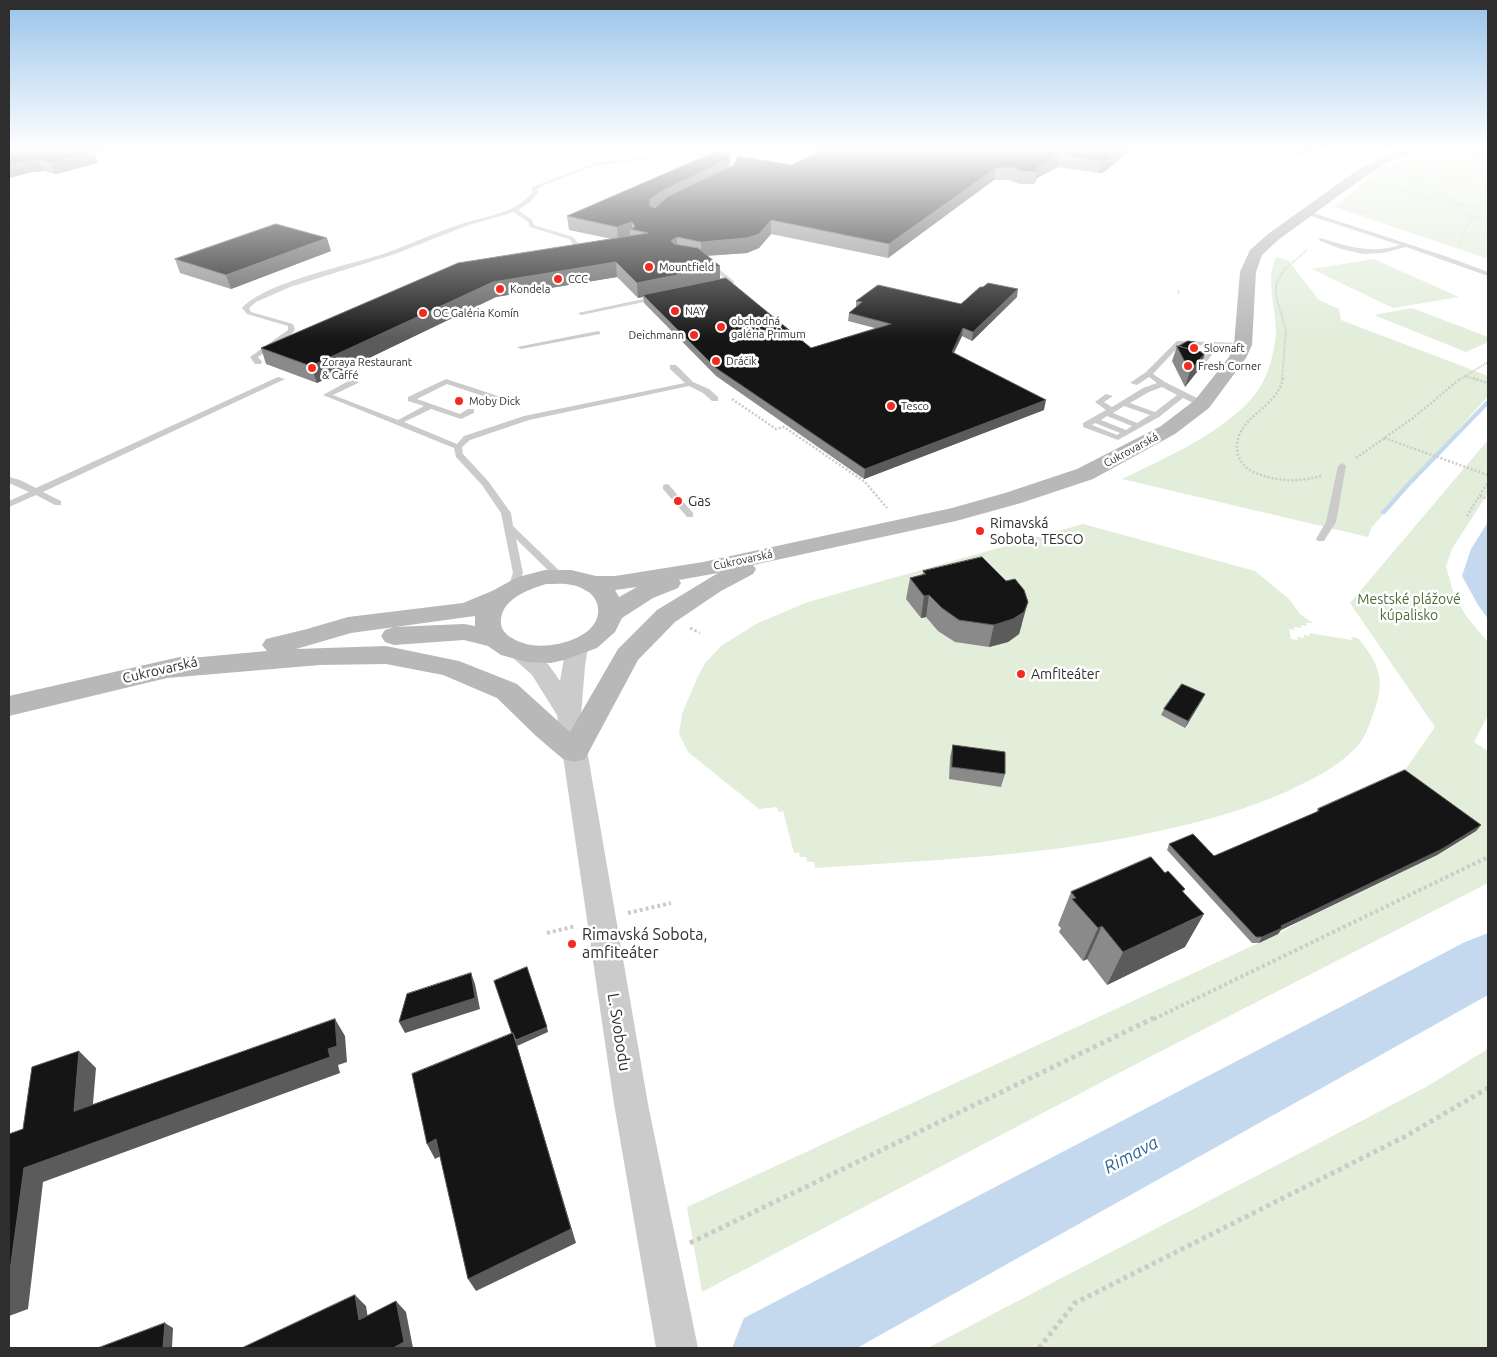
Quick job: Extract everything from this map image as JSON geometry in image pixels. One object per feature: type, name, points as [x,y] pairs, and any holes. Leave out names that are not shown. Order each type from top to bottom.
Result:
[{"type":"main road","name":"Cukrovarská","points":[[9,706],[312,637],[348,625],[467,610],[545,577],[578,579],[593,584],[615,584],[703,569],[956,514],[1013,498],[1085,474],[1168,430],[1202,404],[1237,358],[1243,345],[1248,272],[1255,253],[1273,237],[1307,213]]},
{"type":"main road","points":[[166,669],[320,656],[386,655],[449,667],[507,691],[546,730],[574,751],[628,655],[666,616],[712,586],[775,553]]},
{"type":"main road","name":"Cukrovarská","points":[[312,637],[341,639],[464,632],[495,639],[506,647],[520,652],[539,654],[559,652],[577,647],[594,638],[605,626],[611,614],[644,593],[703,569]]},
{"type":"main road","points":[[593,584],[604,592],[610,602],[611,614]]},
{"type":"main road","points":[[495,639],[488,625],[490,610],[507,592]]},
{"type":"street","points":[[569,715],[573,666],[577,647]]},
{"type":"street","points":[[520,652],[540,669],[569,715]]},
{"type":"street","name":"L. Svobodu","points":[[569,715],[631,1104],[677,1348]]},
{"type":"lane","points":[[258,362],[254,357],[265,348],[287,336],[292,330],[291,325],[248,313],[245,308],[248,304],[265,294],[340,268],[381,257],[462,225],[508,212]]},
{"type":"lane","points":[[519,212],[530,221],[532,226],[571,238],[582,252]]},
{"type":"lane","points":[[1307,213],[1488,274]]},
{"type":"lane","points":[[1321,240],[1354,252],[1371,253],[1388,252],[1406,245]]},
{"type":"lane","points":[[573,253],[589,250]]},
{"type":"lane","points":[[703,260],[732,282],[723,285]]},
{"type":"lane","points":[[581,313],[665,296]]},
{"type":"lane","points":[[521,347],[598,333]]},
{"type":"lane","points":[[1134,383],[1186,354],[1218,343],[1243,345]]},
{"type":"lane","points":[[1186,354],[1200,364],[1218,343]]},
{"type":"lane","points":[[673,367],[690,384],[706,391],[714,398]]},
{"type":"lane","points":[[1150,374],[1162,384],[1202,404]]},
{"type":"lane","points":[[9,504],[281,378]]},
{"type":"lane","points":[[355,381],[327,395],[458,447]]},
{"type":"lane","points":[[471,411],[461,417],[411,399],[446,381],[495,398],[485,404]]},
{"type":"lane","points":[[458,447],[467,438],[527,418],[690,384]]},
{"type":"lane","points":[[1162,384],[1123,403],[1086,425],[1118,438],[1156,416],[1182,395]]},
{"type":"lane","points":[[1109,396],[1099,402],[1109,411],[1138,426]]},
{"type":"lane","points":[[1123,403],[1156,416]]},
{"type":"lane","points":[[399,422],[430,406]]},
{"type":"lane","points":[[1095,420],[1126,433]]},
{"type":"lane","points":[[458,447],[459,455],[485,483],[506,513],[518,573],[507,592]]},
{"type":"lane","points":[[1321,539],[1331,522],[1342,466]]},
{"type":"lane","points":[[9,480],[58,503]]},
{"type":"lane","points":[[666,487],[690,515]]},
{"type":"lane","points":[[510,528],[562,577]]},
{"type":"path","points":[[1353,212],[1366,217]]},
{"type":"path","points":[[1460,212],[1488,220]]},
{"type":"path","points":[[1458,248],[1471,216]]},
{"type":"path","points":[[1484,218],[1488,217]]},
{"type":"path","points":[[1321,240],[1292,263],[1278,278],[1275,289],[1285,326],[1280,388],[1274,398],[1244,424],[1235,442],[1239,461],[1252,472],[1269,478],[1287,481],[1310,480],[1329,473],[1384,438],[1464,376],[1478,366],[1488,362]]},
{"type":"path","points":[[1464,376],[1488,383]]},
{"type":"path","points":[[731,399],[776,430],[784,427],[865,482],[891,514]]},
{"type":"path","points":[[1384,438],[1488,475]]},
{"type":"path","points":[[1467,516],[1488,482]]},
{"type":"path","points":[[1480,496],[1488,499]]},
{"type":"path","points":[[661,1263],[1488,857]]},
{"type":"path","points":[[1039,1348],[1075,1303],[1406,1136],[1488,1088]]},
{"type":"green space","points":[[1351,212],[1488,212],[1488,259]]},
{"type":"green space","points":[[1276,257],[1288,260],[1319,300],[1339,309],[1341,320],[1488,376],[1488,396],[1372,527],[1368,537],[1122,479],[1212,432],[1243,407],[1256,393],[1267,372],[1275,339],[1276,322],[1271,276]]},
{"type":"green space","points":[[1374,259],[1459,297],[1393,308],[1312,269]]},
{"type":"green space","points":[[1412,308],[1488,337],[1488,342],[1466,352],[1374,315]]},
{"type":"green space","name":"Mestské plážové kúpalisko","points":[[1488,440],[1488,493],[1452,549],[1446,566],[1453,592],[1466,616],[1488,642],[1488,715],[1474,742],[1488,751],[1488,883],[1138,1063],[702,1292],[687,1207],[1278,934],[1308,917],[1429,859],[1476,831],[1405,770],[1435,727],[1350,603]]},
{"type":"green space","points":[[1083,524],[1255,571],[1289,599],[1300,614],[1313,623],[1306,623],[1307,626],[1301,625],[1301,628],[1294,627],[1295,630],[1289,629],[1291,639],[1298,640],[1297,637],[1304,638],[1304,635],[1310,636],[1309,633],[1352,640],[1351,637],[1358,638],[1372,657],[1379,675],[1380,684],[1376,705],[1367,731],[1359,744],[1347,756],[1319,776],[1287,791],[1236,811],[1164,830],[1078,846],[991,856],[815,868],[814,862],[807,862],[806,857],[800,857],[799,852],[794,853],[783,811],[778,812],[777,807],[759,809],[688,752],[679,734],[682,714],[698,676],[706,662],[721,646],[758,623],[808,602]]},
{"type":"green space","points":[[1488,1049],[1488,1348],[928,1348],[1426,1087]]},
{"type":"water","points":[[1488,522],[1488,619],[1462,576],[1471,549]]},
{"type":"building","points":[[575,212],[934,212],[889,244],[771,220],[759,234],[747,238],[701,242],[677,237],[671,241],[674,244],[698,248],[720,266],[637,283],[616,262],[493,282],[311,366],[261,348],[458,263],[648,233],[630,229],[635,227],[632,222],[617,227],[567,216]]},
{"type":"building","points":[[276,224],[327,238],[226,275],[175,259]]},
{"type":"building","points":[[726,278],[811,348],[891,324],[849,313],[862,302],[856,301],[878,285],[961,304],[980,287],[988,283],[1018,289],[973,332],[963,328],[952,352],[1046,400],[865,469],[716,368],[643,295]]},
{"type":"building","points":[[1188,341],[1195,342],[1189,349],[1179,346]]},
{"type":"building","points":[[1177,346],[1205,353],[1190,371]]},
{"type":"building","points":[[982,557],[1006,581],[1015,579],[1024,590],[1028,602],[1024,612],[1013,619],[994,625],[959,620],[942,608],[929,595],[924,596],[910,578],[926,574],[923,571]]},
{"type":"building","points":[[1182,684],[1205,694],[1188,721],[1164,709]]},
{"type":"building","points":[[953,745],[1005,752],[1005,774],[952,767]]},
{"type":"building","points":[[1405,770],[1481,825],[1442,849],[1281,926],[1282,928],[1262,937],[1256,937],[1169,844],[1193,834],[1214,856],[1319,811],[1318,809]]},
{"type":"building","points":[[1151,857],[1165,873],[1168,871],[1185,889],[1182,891],[1204,914],[1123,952],[1102,926],[1098,928],[1072,899],[1076,898],[1071,892]]},
{"type":"building","points":[[527,967],[547,1027],[516,1040],[512,1034],[494,981]]},
{"type":"building","points":[[471,973],[475,998],[399,1022],[407,994]]},
{"type":"building","points":[[335,1019],[337,1046],[328,1049],[330,1057],[24,1168],[9,1278],[9,1134],[23,1129],[32,1067],[79,1051],[74,1111]]},
{"type":"building","points":[[513,1033],[571,1229],[468,1279],[436,1139],[427,1144],[412,1074]]},
{"type":"building","points":[[355,1295],[359,1320],[396,1301],[404,1342],[393,1348],[242,1348]]},
{"type":"building","points":[[165,1323],[163,1348],[98,1348]]},
{"type":"waterway","points":[[1383,513],[1488,402]]},
{"type":"waterway","name":"Rimava","points":[[774,1348],[1488,962]]},
{"type":"place","name":"Mountfield","points":[[649,267]]},
{"type":"place","name":"CCC","points":[[558,279]]},
{"type":"place","name":"Kondela","points":[[500,289]]},
{"type":"place","name":"NAY","points":[[675,311]]},
{"type":"place","name":"OC Galéria Komín","points":[[423,313]]},
{"type":"place","name":"obchodná galéria Primum","points":[[721,327]]},
{"type":"place","name":"Deichmann","points":[[694,335]]},
{"type":"place","name":"Slovnaft","points":[[1194,348]]},
{"type":"place","name":"Dráčik","points":[[716,361]]},
{"type":"place","name":"Fresh Corner","points":[[1188,366]]},
{"type":"place","name":"Zoraya Restaurant & Caffé","points":[[312,368]]},
{"type":"place","name":"Moby Dick","points":[[459,401]]},
{"type":"place","name":"Tesco","points":[[891,406]]},
{"type":"place","name":"Gas","points":[[678,501]]},
{"type":"place","name":"Rimavská Sobota, TESCO","points":[[980,531]]},
{"type":"place","name":"Amfiteáter","points":[[1021,674]]},
{"type":"place","name":"Rimavská Sobota, amfiteáter","points":[[572,944]]}]
